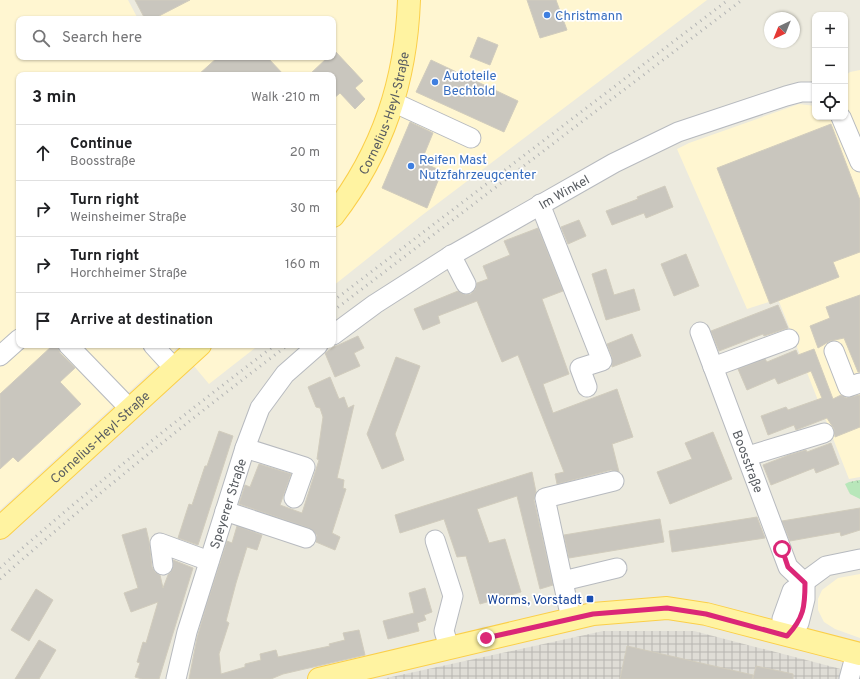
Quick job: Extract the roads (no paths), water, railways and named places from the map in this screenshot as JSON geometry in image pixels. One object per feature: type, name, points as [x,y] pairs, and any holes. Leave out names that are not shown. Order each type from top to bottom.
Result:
[{"type":"main road","name":"Cornelius-Heyl-Straße","points":[[336,211],[373,154],[393,102],[405,46],[409,0]]},
{"type":"main road","name":"Cornelius-Heyl-Straße","points":[[0,528],[197,348]]},
{"type":"main road","points":[[319,679],[379,672],[449,647],[593,614],[667,608],[706,614],[858,654]]},
{"type":"street","name":"Im Winkel","points":[[336,333],[374,304],[451,255],[614,163],[678,132],[793,94],[812,92]]},
{"type":"street","points":[[393,102],[471,138]]},
{"type":"street","points":[[843,120],[860,162]]},
{"type":"street","points":[[540,204],[602,361],[580,368],[587,387]]},
{"type":"street","points":[[451,255],[466,284]]},
{"type":"street","name":"Boosstraße","points":[[700,332],[748,456],[788,567],[805,583]]},
{"type":"street","points":[[713,366],[789,339]]},
{"type":"street","points":[[0,356],[16,342]]},
{"type":"street","points":[[71,348],[130,409]]},
{"type":"street","points":[[156,348],[174,368]]},
{"type":"street","name":"Speyerer Straße","points":[[176,679],[187,632],[209,561],[245,448],[260,408],[275,386],[299,360],[315,348]]},
{"type":"street","points":[[834,351],[848,387],[860,383]]},
{"type":"street","points":[[748,456],[824,433]]},
{"type":"street","points":[[245,448],[305,467],[294,498]]},
{"type":"street","points":[[571,619],[545,498],[614,481]]},
{"type":"street","points":[[225,512],[306,538]]},
{"type":"street","points":[[435,540],[453,596],[444,631],[449,647]]},
{"type":"street","points":[[162,565],[160,544],[209,561]]},
{"type":"street","points":[[787,636],[799,623],[805,599],[805,583],[826,566],[860,559]]},
{"type":"street","points":[[563,581],[617,568]]},
{"type":"street","points":[[849,679],[858,654]]},
{"type":"railway","points":[[336,299],[728,0]]},
{"type":"railway","points":[[336,309],[742,0]]},
{"type":"railway","points":[[0,568],[67,510],[170,426],[271,348]]},
{"type":"railway","points":[[0,579],[70,518],[142,459],[284,348]]},
{"type":"place","name":"Christmann","points":[[547,15]]},
{"type":"place","name":"Autoteile Bechtold","points":[[435,82]]},
{"type":"place","name":"Reifen Mast Nutzfahrzeugcenter","points":[[411,166]]},
{"type":"place","name":"Worms, Vorstadt","points":[[590,599]]}]
